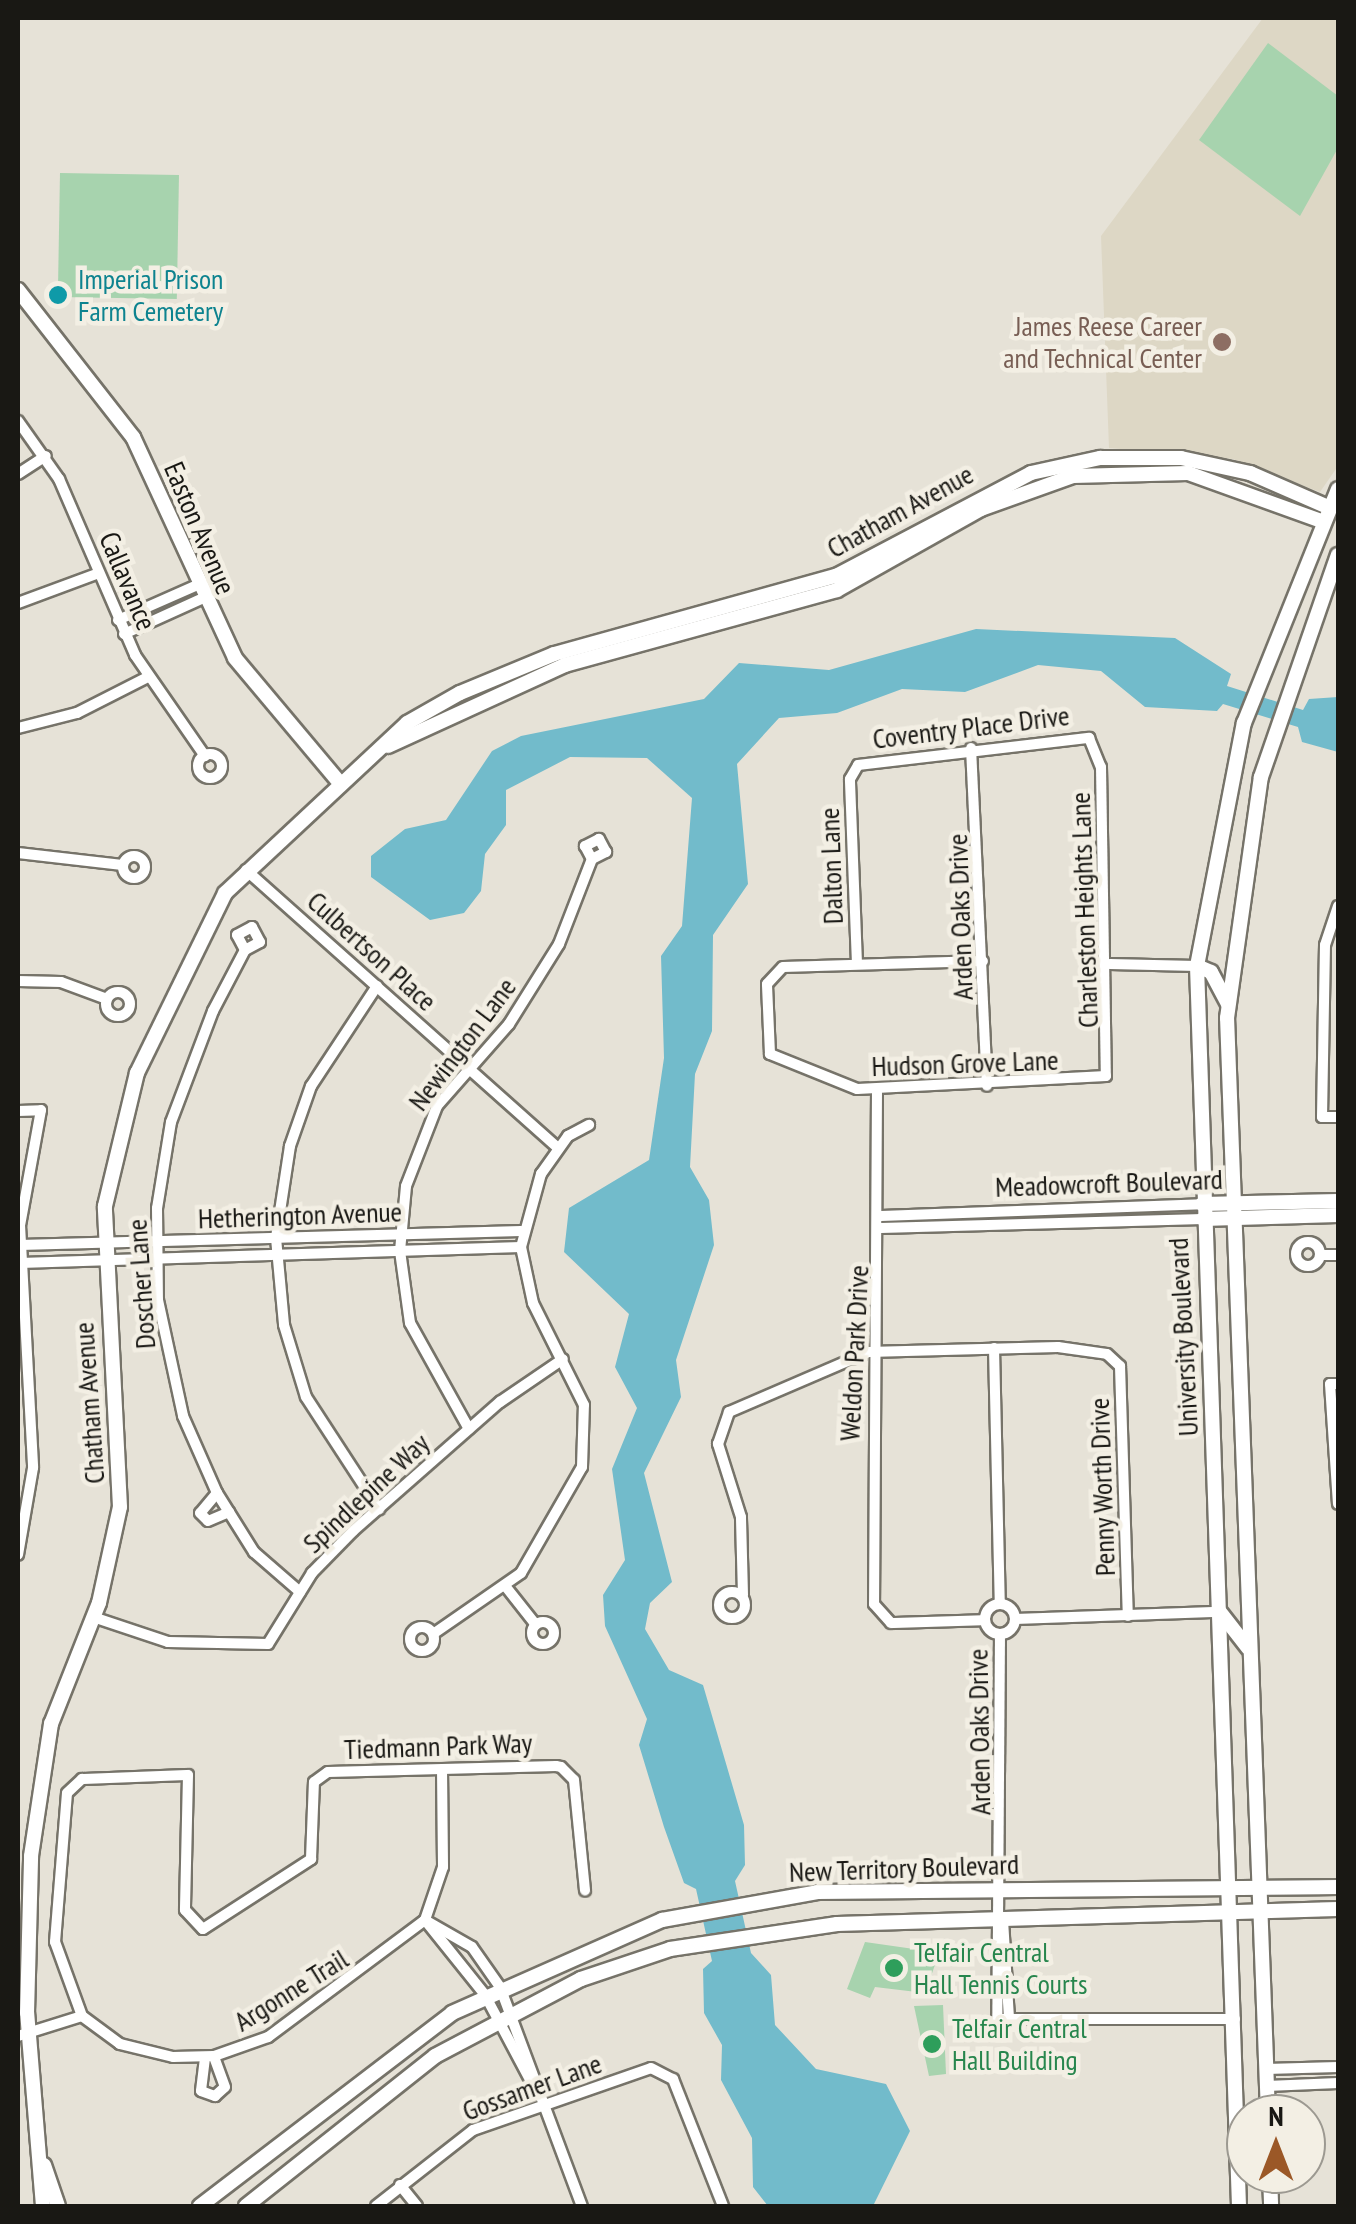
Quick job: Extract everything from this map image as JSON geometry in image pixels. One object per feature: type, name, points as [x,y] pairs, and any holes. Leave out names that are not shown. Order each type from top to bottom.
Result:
[{"type":"main road","name":"Easton Avenue","points":[[18,290],[133,438],[198,592],[235,658],[340,783]]},
{"type":"main road","name":"Chatham Avenue","points":[[44,2206],[23,2036],[40,1780],[64,1683],[92,1617],[116,1540],[122,1476],[104,1243],[137,1074],[198,938],[245,869],[340,783],[388,746],[565,665],[837,590],[1016,494],[1123,462],[1233,468],[1329,514]]},
{"type":"main road","name":"University Boulevard","points":[[1240,2206],[1202,1212],[1197,966],[1244,723],[1256,685],[1338,489]]},
{"type":"main road","name":"University Boulevard","points":[[1267,2094],[1232,1210],[1228,1005],[1241,876],[1273,732],[1283,693],[1338,555]]},
{"type":"main road","points":[[1197,966],[1211,972],[1228,1005]]},
{"type":"main road","name":"Meadowcroft Boulevard","points":[[1202,1212],[1338,1201]]},
{"type":"main road","name":"Meadowcroft Boulevard","points":[[1232,1210],[1338,1215]]},
{"type":"main road","points":[[1220,1612],[1250,1653]]},
{"type":"main road","name":"New Territory Boulevard","points":[[200,2206],[394,2052],[485,1995],[697,1912],[745,1902],[1003,1889],[1229,1890],[1338,1886]]},
{"type":"main road","name":"New Territory Boulevard","points":[[246,2206],[410,2071],[505,2016],[601,1971],[703,1942],[751,1933],[1003,1920],[1229,1918],[1338,1908]]},
{"type":"main road","name":"Chatham Avenue","points":[[36,2140],[58,2206]]},
{"type":"street","name":"Callavance","points":[[18,420],[46,456],[124,634],[148,678],[205,756]]},
{"type":"street","points":[[18,474],[46,456]]},
{"type":"street","name":"Chatham Avenue","points":[[1329,514],[1338,530]]},
{"type":"street","points":[[18,604],[98,573]]},
{"type":"street","points":[[118,620],[198,592]]},
{"type":"street","points":[[124,634],[198,592]]},
{"type":"street","points":[[18,728],[76,713],[148,678]]},
{"type":"street","name":"Coventry Place Drive","points":[[856,767],[971,748],[1092,740]]},
{"type":"street","name":"Charleston Heights Lane","points":[[1092,740],[1100,760],[1110,964],[1112,1065],[1104,1078]]},
{"type":"street","name":"Arden Oaks Drive","points":[[971,748],[987,1086]]},
{"type":"street","name":"Dalton Lane","points":[[856,767],[857,964]]},
{"type":"street","points":[[18,853],[122,865]]},
{"type":"street","name":"Newington Lane","points":[[469,1429],[417,1344],[400,1235],[424,1133],[550,958],[592,859]]},
{"type":"street","name":"Culbertson Place","points":[[245,869],[558,1147]]},
{"type":"street","points":[[1338,906],[1325,945],[1322,1117],[1338,1116]]},
{"type":"street","name":"Doscher Lane","points":[[245,950],[183,1080],[156,1260],[172,1377],[217,1493],[254,1552],[300,1592]]},
{"type":"street","points":[[857,964],[983,961]]},
{"type":"street","name":"Hudson Grove Lane","points":[[857,964],[772,974],[772,1058],[832,1084],[877,1090],[1104,1078]]},
{"type":"street","points":[[1110,964],[1197,966]]},
{"type":"street","points":[[18,980],[62,982],[106,999]]},
{"type":"street","points":[[378,986],[310,1086],[286,1160],[276,1238],[306,1397],[378,1509]]},
{"type":"street","name":"Weldon Park Drive","points":[[877,1090],[881,1222],[870,1352],[880,1617],[985,1620]]},
{"type":"street","points":[[18,1110],[41,1110],[20,1245],[30,1412],[19,1548]]},
{"type":"street","points":[[433,1634],[506,1587],[546,1540],[582,1467],[584,1405],[533,1303],[521,1246],[522,1232],[558,1147],[589,1126]]},
{"type":"street","name":"Meadowcroft Boulevard","points":[[881,1222],[1202,1212]]},
{"type":"street","name":"Hetherington Avenue","points":[[20,1245],[522,1232]]},
{"type":"street","name":"Hetherington Avenue","points":[[20,1263],[521,1246]]},
{"type":"street","points":[[1320,1255],[1338,1256]]},
{"type":"street","points":[[743,1595],[741,1517],[719,1428],[736,1408],[870,1352],[994,1348],[1000,1604],[1015,1619]]},
{"type":"street","name":"Penny Worth Drive","points":[[994,1348],[1114,1358],[1128,1616]]},
{"type":"street","name":"Spindlepine Way","points":[[92,1617],[168,1642],[268,1644],[300,1592],[378,1509],[469,1429],[564,1360]]},
{"type":"street","points":[[1334,1384],[1336,1504]]},
{"type":"street","points":[[18,1412],[30,1412]]},
{"type":"street","points":[[217,1493],[200,1513],[208,1521],[228,1512]]},
{"type":"street","points":[[506,1587],[536,1625]]},
{"type":"street","points":[[1000,1604],[985,1620],[1000,1634],[1015,1619],[1220,1612]]},
{"type":"street","name":"Arden Oaks Drive","points":[[1000,1634],[1003,2018],[1235,2019]]},
{"type":"street","name":"Tiedmann Park Way","points":[[82,2016],[56,1942],[74,1784],[188,1775],[185,1910],[203,1928],[311,1859],[320,1773],[556,1766],[570,1774],[585,1890]]},
{"type":"street","points":[[425,1920],[443,1867],[442,1769]]},
{"type":"street","points":[[425,1920],[472,1947],[500,1987],[505,2016],[582,2206]]},
{"type":"street","points":[[425,1920],[505,2016]]},
{"type":"street","name":"Argonne Trail","points":[[82,2016],[144,2053],[210,2057],[268,2037],[425,1920]]},
{"type":"street","points":[[23,2036],[82,2016]]},
{"type":"street","points":[[1266,2078],[1338,2067]]},
{"type":"street","name":"Gossamer Lane","points":[[376,2206],[472,2130],[542,2103],[666,2072],[723,2206]]},
{"type":"street","points":[[1266,2078],[1338,2082]]},
{"type":"street","points":[[400,2185],[417,2206]]},
{"type":"shaded area","name":"James Reese Career and Technical Center","points":[[1263,18],[1338,18],[1338,466],[1320,492],[1233,459],[1109,448],[1101,236]]},
{"type":"green space","points":[[1268,43],[1338,96],[1338,148],[1300,216],[1199,140]]},
{"type":"green space","points":[[60,173],[179,175],[177,299],[58,297]]},
{"type":"green space","name":"Telfair Central Hall Tennis Courts","points":[[917,1939],[941,1948],[925,1993],[875,1987],[870,1998],[847,1989],[865,1942],[914,1949]]},
{"type":"green space","name":"Telfair Central Hall Building","points":[[943,2005],[946,2074],[929,2076],[914,2006]]},
{"type":"water","points":[[976,629],[1175,638],[1231,674],[1227,686],[1303,710],[1309,699],[1338,697],[1338,752],[1302,742],[1298,727],[1223,704],[1217,711],[1145,707],[1101,671],[1038,665],[965,692],[902,689],[837,713],[779,718],[737,764],[748,884],[713,935],[712,1031],[695,1074],[690,1167],[709,1200],[714,1245],[676,1360],[681,1397],[644,1473],[672,1582],[650,1603],[645,1629],[669,1670],[703,1685],[744,1825],[745,1865],[735,1881],[751,1953],[771,1975],[775,2025],[816,2069],[886,2084],[910,2131],[873,2206],[768,2206],[753,2187],[752,2138],[721,2080],[722,2045],[704,2013],[703,1969],[712,1961],[696,1889],[684,1883],[664,1827],[639,1745],[647,1719],[605,1626],[603,1595],[625,1560],[612,1469],[637,1408],[615,1367],[629,1314],[564,1252],[569,1208],[649,1160],[664,1058],[661,956],[682,926],[692,798],[647,758],[570,757],[506,790],[506,825],[485,854],[481,891],[464,913],[430,920],[371,877],[371,856],[405,829],[446,820],[492,751],[521,736],[704,699],[739,663],[829,670]]},
{"type":"waterway","points":[[18,18],[24,18]]},
{"type":"place","name":"Imperial Prison Farm Cemetery","points":[[58,295]]},
{"type":"place","name":"James Reese Career and Technical Center","points":[[1222,342]]},
{"type":"place","name":"Telfair Central Hall Tennis Courts","points":[[894,1968]]},
{"type":"place","name":"Telfair Central Hall Building","points":[[932,2044]]}]
